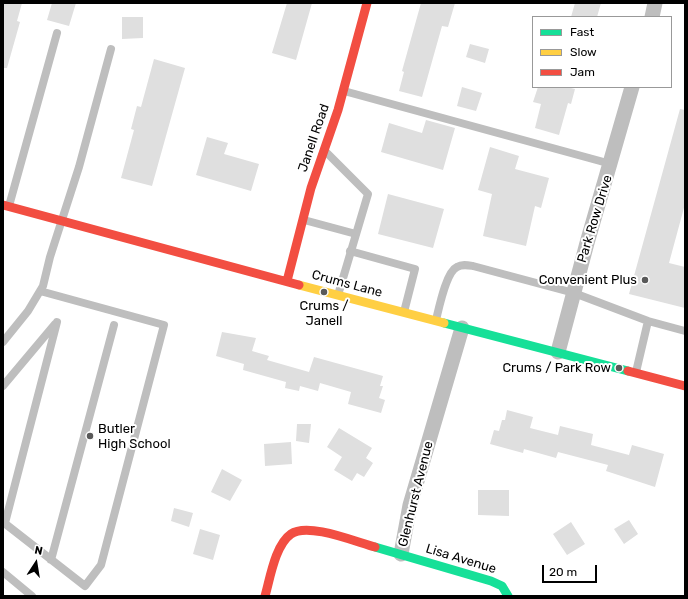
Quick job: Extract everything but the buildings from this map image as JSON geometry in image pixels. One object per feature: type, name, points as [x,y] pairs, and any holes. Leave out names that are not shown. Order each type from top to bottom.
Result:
[{"type":"main road","name":"Janell Road","points":[[287,282],[303,219],[343,90],[367,3]]},
{"type":"main road","name":"Crums Lane","points":[[6,206],[287,282],[685,386]]},
{"type":"main road","name":"Glenhurst Avenue","points":[[266,596],[281,547],[290,535],[296,531],[326,533],[400,554]]},
{"type":"main road","name":"Lisa Avenue","points":[[400,554],[490,580],[506,589],[508,596]]},
{"type":"street","points":[[652,16],[655,3]]},
{"type":"street","name":"Park Row Drive","points":[[558,352],[632,88]]},
{"type":"street","name":"Glenhurst Avenue","points":[[400,554],[410,505],[462,328]]},
{"type":"lane","points":[[6,206],[57,33]]},
{"type":"lane","points":[[3,342],[28,311],[40,291],[63,221],[111,49]]},
{"type":"lane","points":[[343,90],[611,164]]},
{"type":"lane","points":[[324,150],[368,194],[338,295]]},
{"type":"lane","points":[[303,219],[356,234]]},
{"type":"lane","points":[[350,251],[415,269],[404,312]]},
{"type":"lane","points":[[435,320],[448,277],[455,267],[463,265],[473,266],[574,292],[648,321],[685,331]]},
{"type":"lane","points":[[3,386],[57,322],[4,523],[85,586],[100,565],[164,325],[40,291]]},
{"type":"lane","points":[[636,372],[648,321]]},
{"type":"lane","points":[[51,560],[114,325]]},
{"type":"lane","points":[[3,329],[12,331]]},
{"type":"lane","points":[[3,572],[32,596]]},
{"type":"traffic: fast","points":[[444,323],[628,371]]},
{"type":"traffic: fast","points":[[375,547],[491,581],[502,586],[508,596]]},
{"type":"traffic: slow","points":[[299,285],[444,323]]},
{"type":"traffic: jam","points":[[287,281],[311,188],[338,110],[367,3]]},
{"type":"traffic: jam","points":[[3,205],[299,285]]},
{"type":"traffic: jam","points":[[628,371],[685,386]]},
{"type":"traffic: jam","points":[[265,596],[277,554],[285,539],[291,534],[309,530],[332,534],[375,547]]},
{"type":"place","name":"Convenient Plus","points":[[645,280]]},
{"type":"place","name":"Crums / Janell","points":[[324,292]]},
{"type":"place","name":"Crums / Park Row","points":[[619,368]]},
{"type":"place","name":"Butler High School","points":[[90,436]]}]
